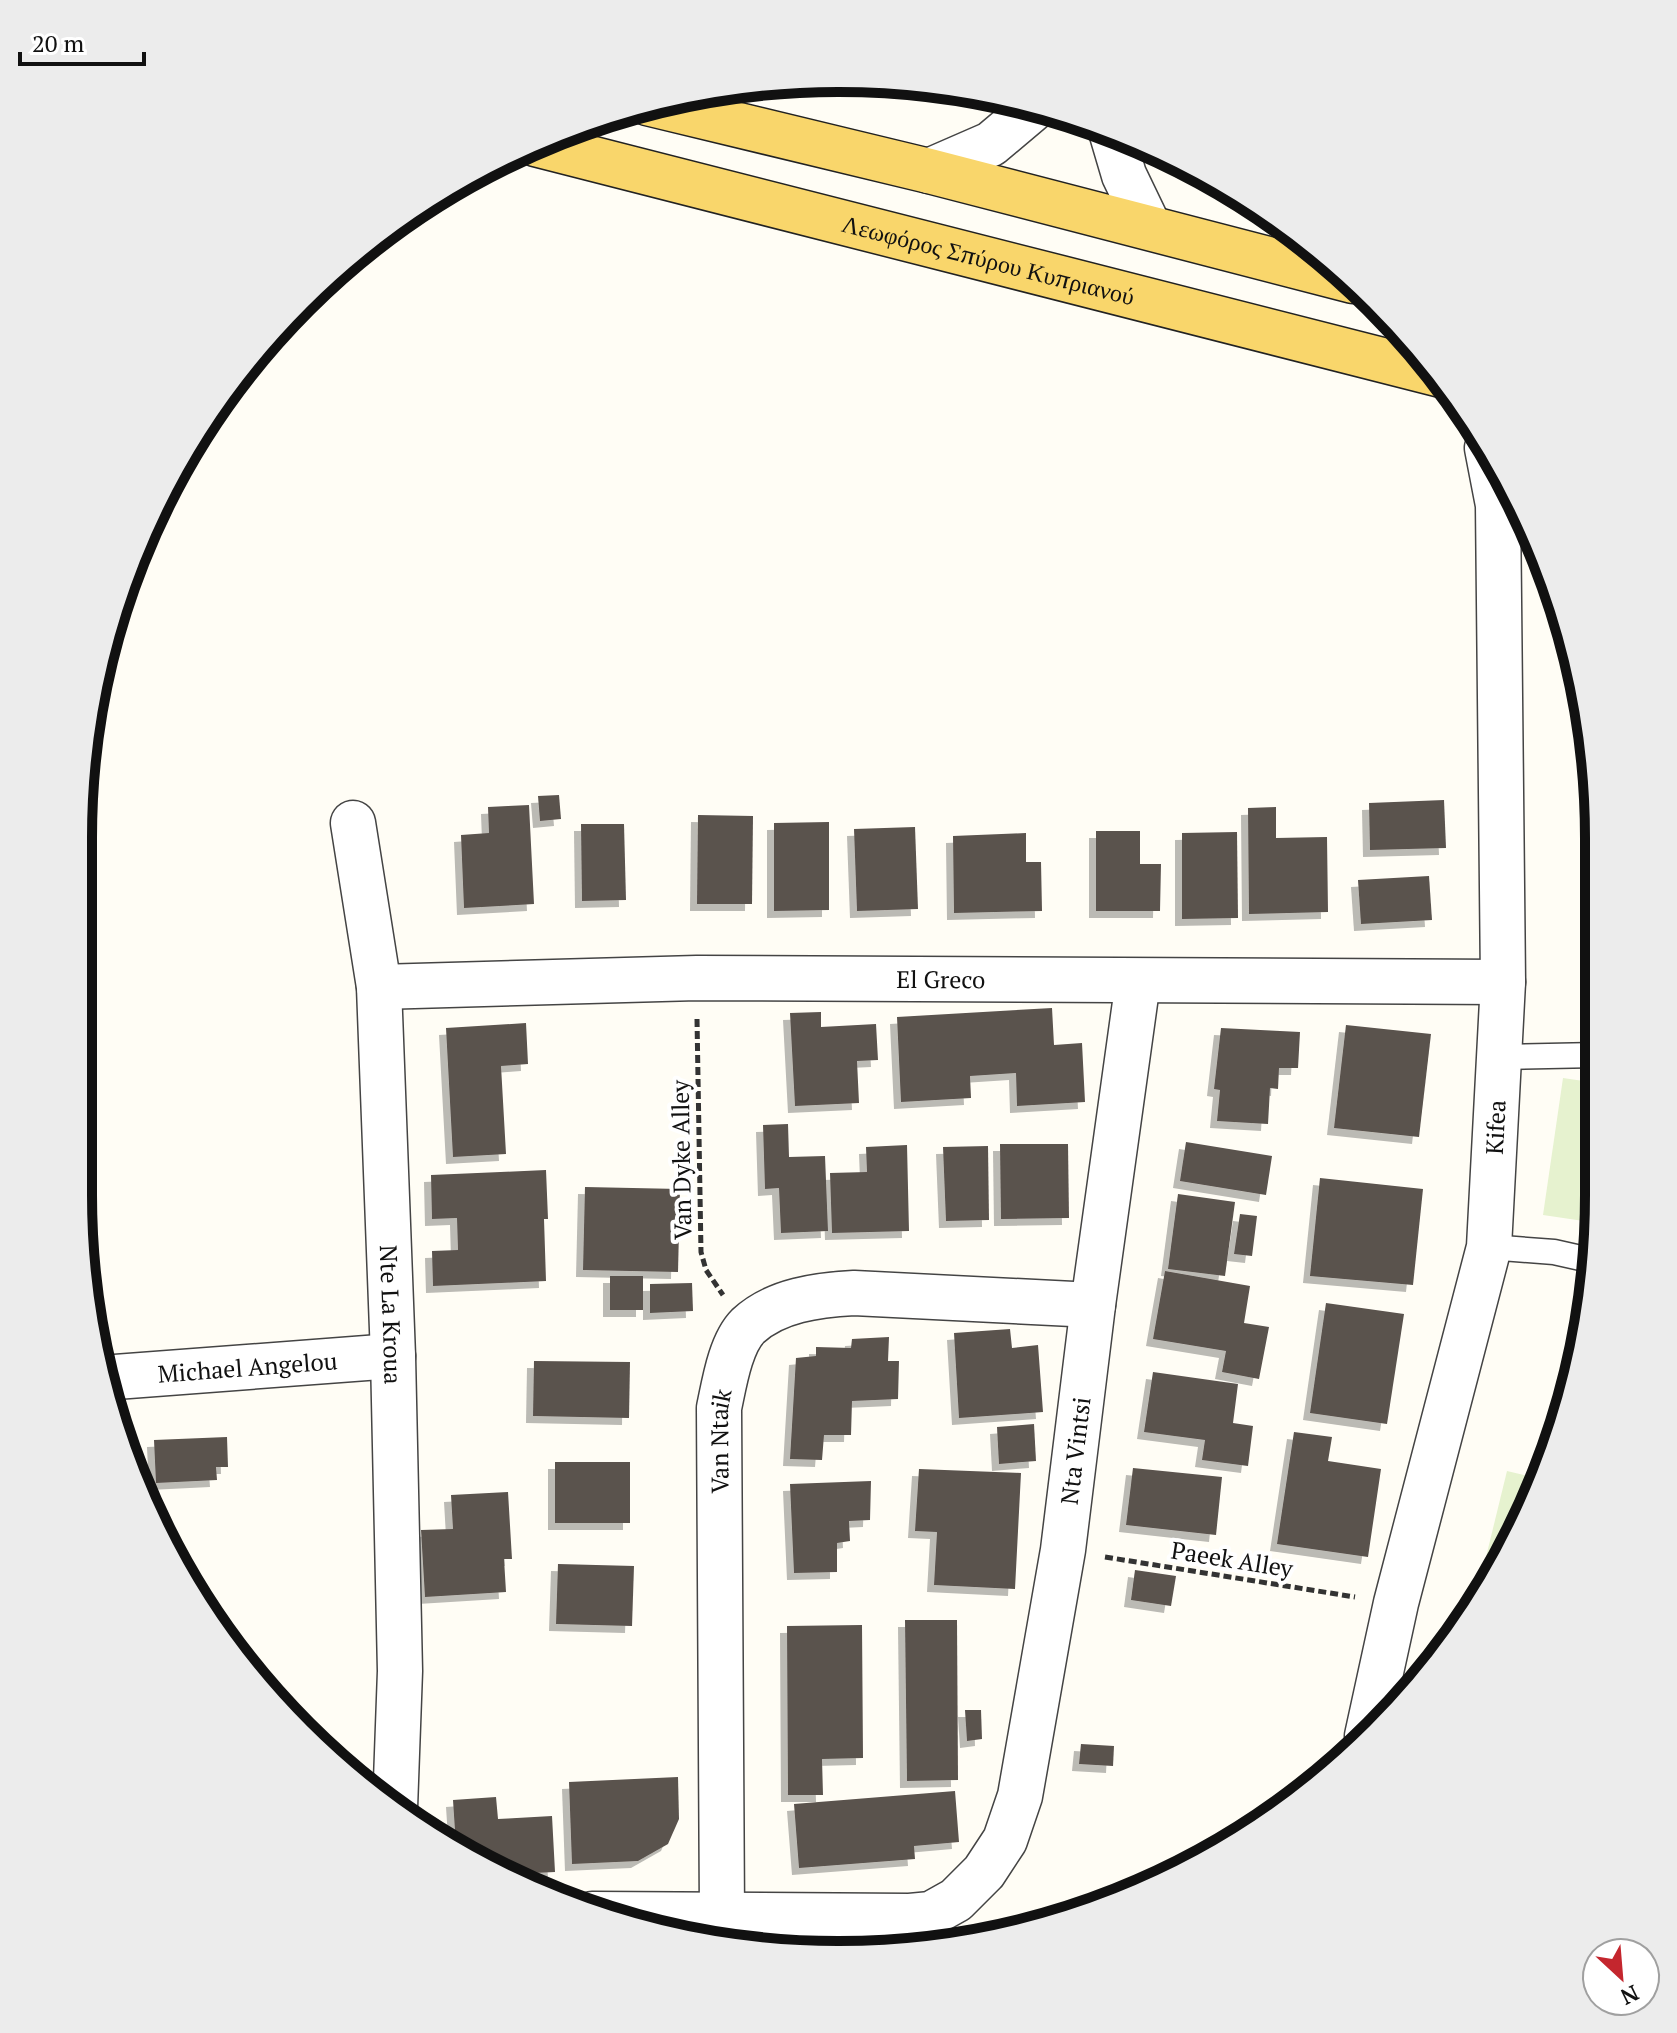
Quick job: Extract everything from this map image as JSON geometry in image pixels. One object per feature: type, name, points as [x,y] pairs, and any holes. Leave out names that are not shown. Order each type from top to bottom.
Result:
[{"type":"main road","points":[[676,110],[929,171],[1328,274]]},
{"type":"main road","name":"Λεωφόρος Σπύρου Κυπριανού","points":[[554,149],[1419,369]]},
{"type":"street","points":[[929,171],[991,144],[1025,115]]},
{"type":"street","points":[[1115,146],[1124,175],[1149,227]]},
{"type":"street","name":"Kifea","points":[[1371,1717],[1396,1603],[1489,1247],[1503,982],[1504,501]]},
{"type":"street","name":"Nte La Kroua","points":[[353,823],[379,987],[393,1356],[400,1671],[395,1795]]},
{"type":"street","name":"El Greco","points":[[379,987],[697,978],[1503,982]]},
{"type":"street","name":"Nta Vintsi","points":[[722,1915],[931,1914],[956,1900],[984,1872],[1005,1840],[1020,1796],[1063,1550],[1138,981]]},
{"type":"street","points":[[747,1327],[777,1308],[818,1296],[854,1293],[1093,1305]]},
{"type":"street","name":"Van Ntaik","points":[[722,1915],[719,1408],[729,1362],[747,1327]]},
{"type":"street","name":"Michael Angelou","points":[[114,1377],[393,1356]]},
{"type":"street","points":[[640,1914],[722,1915]]},
{"type":"lane","points":[[1499,1057],[1585,1055]]},
{"type":"lane","points":[[1489,1247],[1554,1252],[1582,1258]]},
{"type":"path","name":"Van Dyke Alley","points":[[697,978],[701,1252],[706,1270],[747,1327]]},
{"type":"path","name":"Paeek Alley","points":[[1063,1550],[1396,1603]]},
{"type":"green space","points":[[1563,1078],[1585,1081],[1584,1221],[1543,1215]]},
{"type":"green space","points":[[1507,1471],[1529,1476],[1508,1525],[1482,1572]]},
{"type":"building","points":[[559,795],[561,819],[540,821],[538,796]]},
{"type":"building","points":[[1444,800],[1446,848],[1370,850],[1369,803]]},
{"type":"building","points":[[529,805],[534,904],[464,908],[461,835],[489,833],[488,807]]},
{"type":"building","points":[[1276,807],[1276,838],[1327,837],[1328,912],[1249,914],[1248,808]]},
{"type":"building","points":[[698,815],[753,816],[752,904],[697,904]]},
{"type":"building","points":[[829,822],[829,910],[774,911],[774,823]]},
{"type":"building","points":[[581,824],[624,824],[626,900],[582,901]]},
{"type":"building","points":[[915,827],[918,909],[857,911],[854,829]]},
{"type":"building","points":[[1096,831],[1140,831],[1140,864],[1161,864],[1160,911],[1096,911]]},
{"type":"building","points":[[1237,832],[1238,918],[1182,919],[1182,833]]},
{"type":"building","points":[[1026,833],[1026,862],[1041,862],[1042,911],[954,913],[953,836]]},
{"type":"building","points":[[1429,876],[1432,920],[1361,924],[1358,880]]},
{"type":"building","points":[[1052,1008],[1054,1045],[1082,1043],[1085,1102],[1017,1106],[1016,1073],[970,1076],[971,1098],[901,1102],[897,1017]]},
{"type":"building","points":[[821,1012],[821,1027],[876,1024],[878,1060],[857,1061],[859,1103],[795,1106],[790,1013]]},
{"type":"building","points":[[526,1023],[528,1064],[501,1066],[506,1154],[453,1157],[446,1028]]},
{"type":"building","points":[[1346,1025],[1431,1034],[1419,1137],[1334,1128]]},
{"type":"building","points":[[1221,1028],[1300,1032],[1298,1068],[1279,1068],[1278,1089],[1270,1088],[1268,1124],[1217,1121],[1220,1090],[1214,1089]]},
{"type":"building","points":[[788,1124],[789,1157],[825,1156],[828,1231],[781,1233],[779,1188],[765,1189],[763,1125]]},
{"type":"building","points":[[1186,1142],[1272,1156],[1266,1195],[1180,1181]]},
{"type":"building","points":[[1000,1144],[1068,1144],[1069,1218],[1001,1219]]},
{"type":"building","points":[[907,1145],[909,1231],[832,1233],[830,1173],[867,1172],[866,1147]]},
{"type":"building","points":[[988,1146],[989,1220],[946,1221],[943,1147]]},
{"type":"building","points":[[546,1170],[546,1281],[433,1286],[432,1251],[458,1250],[457,1218],[432,1219],[431,1175]]},
{"type":"building","points":[[1320,1178],[1423,1189],[1413,1285],[1310,1276]]},
{"type":"building","points":[[585,1187],[680,1189],[678,1272],[583,1270]]},
{"type":"building","points":[[1178,1194],[1235,1202],[1225,1276],[1168,1269]]},
{"type":"building","points":[[1240,1214],[1257,1216],[1252,1256],[1234,1254]]},
{"type":"building","points":[[1165,1271],[1250,1286],[1244,1323],[1269,1327],[1259,1379],[1222,1372],[1226,1351],[1153,1339]]},
{"type":"building","points":[[610,1276],[643,1276],[643,1310],[610,1310]]},
{"type":"building","points":[[692,1283],[693,1311],[650,1313],[650,1284]]},
{"type":"building","points":[[1326,1303],[1404,1314],[1387,1424],[1310,1413]]},
{"type":"building","points":[[1010,1329],[1012,1348],[1038,1345],[1043,1412],[959,1418],[954,1333]]},
{"type":"building","points":[[889,1337],[888,1361],[899,1361],[898,1399],[852,1401],[851,1435],[824,1435],[822,1460],[790,1459],[796,1358],[816,1356],[816,1347],[851,1348],[852,1339]]},
{"type":"building","points":[[534,1361],[630,1362],[629,1418],[533,1416]]},
{"type":"building","points":[[1153,1372],[1238,1384],[1233,1423],[1253,1426],[1248,1466],[1202,1460],[1205,1440],[1144,1432]]},
{"type":"building","points":[[1034,1424],[1036,1461],[999,1464],[997,1427]]},
{"type":"building","points":[[1294,1432],[1332,1437],[1328,1461],[1381,1469],[1368,1557],[1277,1544]]},
{"type":"building","points":[[227,1437],[228,1467],[216,1467],[217,1480],[156,1483],[154,1440]]},
{"type":"building","points":[[555,1462],[630,1462],[630,1523],[555,1523]]},
{"type":"building","points":[[1133,1468],[1222,1477],[1216,1535],[1126,1525]]},
{"type":"building","points":[[919,1469],[1021,1473],[1015,1589],[934,1585],[937,1532],[915,1531]]},
{"type":"building","points":[[871,1481],[870,1520],[849,1521],[850,1541],[837,1543],[837,1572],[794,1573],[790,1484]]},
{"type":"building","points":[[508,1492],[512,1559],[504,1559],[506,1592],[425,1597],[421,1530],[453,1529],[451,1495]]},
{"type":"building","points":[[558,1564],[634,1566],[632,1626],[556,1624]]},
{"type":"building","points":[[1135,1570],[1176,1576],[1171,1606],[1131,1600]]},
{"type":"building","points":[[905,1620],[957,1620],[958,1780],[907,1781]]},
{"type":"building","points":[[862,1625],[863,1758],[822,1759],[823,1795],[788,1795],[787,1626]]},
{"type":"building","points":[[965,1710],[981,1710],[982,1739],[967,1741]]},
{"type":"building","points":[[1081,1744],[1114,1746],[1113,1766],[1079,1764]]},
{"type":"building","points":[[678,1777],[679,1819],[668,1844],[638,1861],[572,1864],[569,1782]]},
{"type":"building","points":[[955,1791],[959,1842],[914,1846],[915,1859],[799,1868],[794,1804]]},
{"type":"building","points":[[496,1797],[498,1819],[552,1816],[555,1872],[529,1873],[455,1835],[453,1800]]}]
